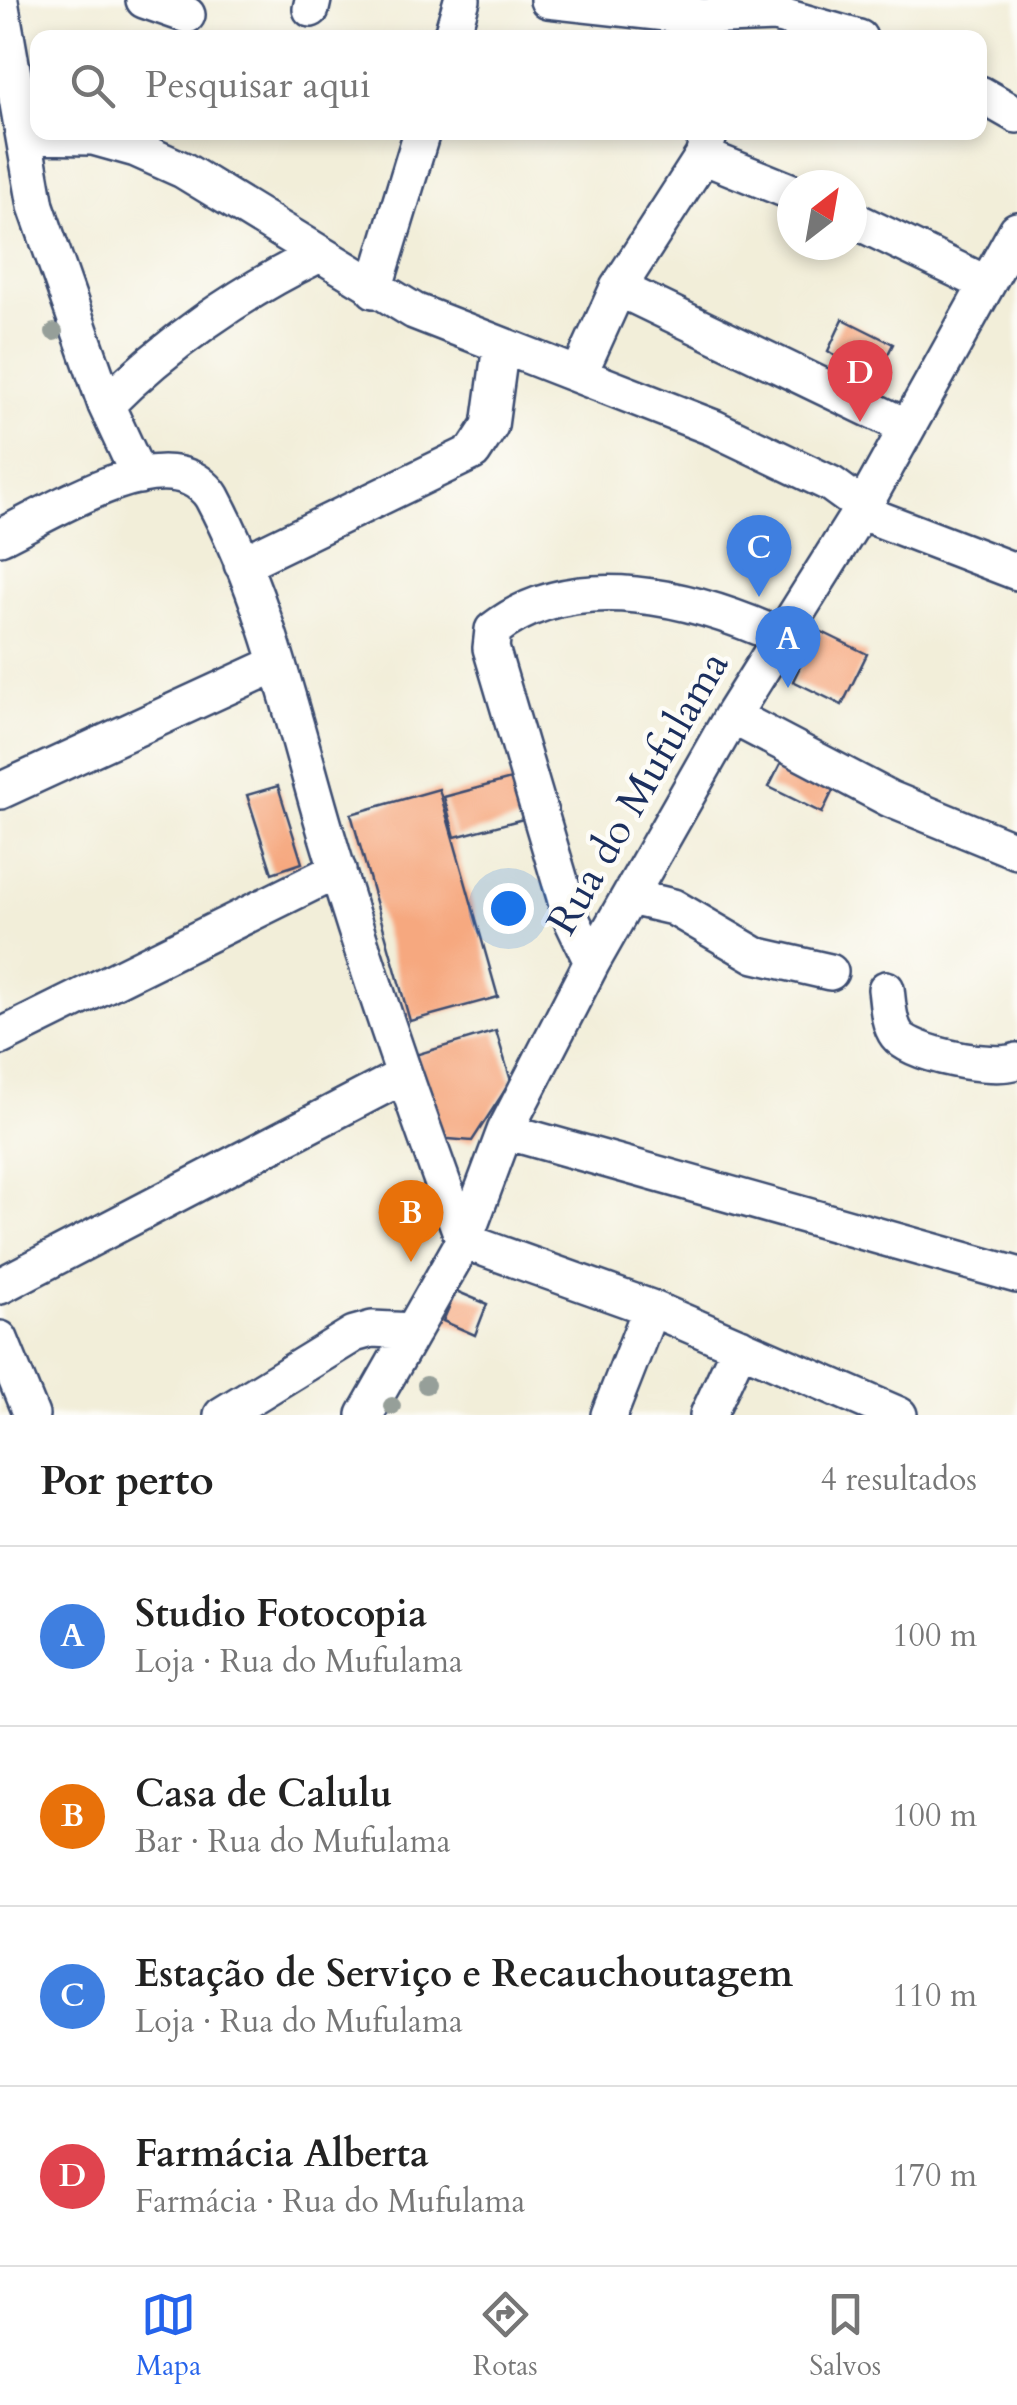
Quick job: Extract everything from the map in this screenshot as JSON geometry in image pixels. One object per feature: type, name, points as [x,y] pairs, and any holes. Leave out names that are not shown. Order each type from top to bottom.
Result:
[{"type":"street","points":[[144,0],[188,14]]},
{"type":"street","points":[[453,30],[462,0]]},
{"type":"street","points":[[548,0],[702,17],[756,18],[774,14],[831,30]]},
{"type":"street","points":[[0,1],[36,206],[106,406],[139,476]]},
{"type":"street","points":[[987,98],[1017,116]]},
{"type":"street","points":[[24,136],[30,136]]},
{"type":"street","points":[[104,140],[136,149],[182,170],[374,290],[501,345],[714,428],[864,504],[879,519],[1017,572]]},
{"type":"street","points":[[374,290],[420,140]]},
{"type":"street","points":[[578,374],[618,288],[706,144],[777,184]]},
{"type":"street","points":[[867,226],[987,284]]},
{"type":"street","name":"Rua do Mufulama","points":[[365,1415],[464,1241],[505,1132],[592,962],[732,716],[864,504],[1017,230]]},
{"type":"street","points":[[106,406],[142,369],[210,320],[318,255]]},
{"type":"street","points":[[618,288],[906,426]]},
{"type":"street","points":[[242,564],[473,452],[490,426],[501,345]]},
{"type":"street","points":[[0,538],[123,478],[162,472],[190,478],[210,492],[242,564],[276,664],[403,1076],[464,1241],[651,1308],[899,1415]]},
{"type":"street","points":[[592,962],[560,882],[491,648],[493,630],[509,618],[582,592],[682,602],[739,618],[781,638]]},
{"type":"street","points":[[0,791],[276,664]]},
{"type":"street","points":[[732,716],[890,798],[1017,851]]},
{"type":"street","points":[[0,1037],[338,870]]},
{"type":"street","points":[[630,897],[673,906],[755,955],[830,972]]},
{"type":"street","points":[[886,989],[892,1030],[905,1044],[918,1051],[994,1064],[1017,1062]]},
{"type":"street","points":[[0,1286],[403,1076]]},
{"type":"street","points":[[505,1132],[1017,1274]]},
{"type":"street","points":[[609,1415],[651,1308]]},
{"type":"street","points":[[222,1415],[354,1334],[372,1329],[413,1330]]},
{"type":"street","points":[[0,1338],[31,1415]]},
{"type":"street","points":[[708,1415],[740,1346]]},
{"type":"building","points":[[843,319],[893,344],[877,376],[861,368],[859,372],[828,351]]},
{"type":"building","points":[[818,630],[867,654],[842,705],[793,681]]},
{"type":"building","points":[[784,757],[837,782],[822,813],[769,787]]},
{"type":"building","points":[[511,779],[523,819],[455,837],[444,797]]},
{"type":"building","points":[[278,786],[302,863],[272,873],[247,795]]},
{"type":"building","points":[[439,789],[498,997],[410,1021],[351,814]]},
{"type":"building","points":[[496,1031],[511,1081],[472,1141],[437,1138],[415,1055]]},
{"type":"building","points":[[456,1291],[487,1304],[475,1335],[443,1321]]},
{"type":"place","name":"Farmácia Alberta","points":[[860,422]]},
{"type":"place","name":"Estação de Serviço e Recauchoutagem","points":[[759,597]]},
{"type":"place","name":"Studio Fotocopia","points":[[788,688]]},
{"type":"place","name":"Casa de Calulu","points":[[411,1262]]}]
